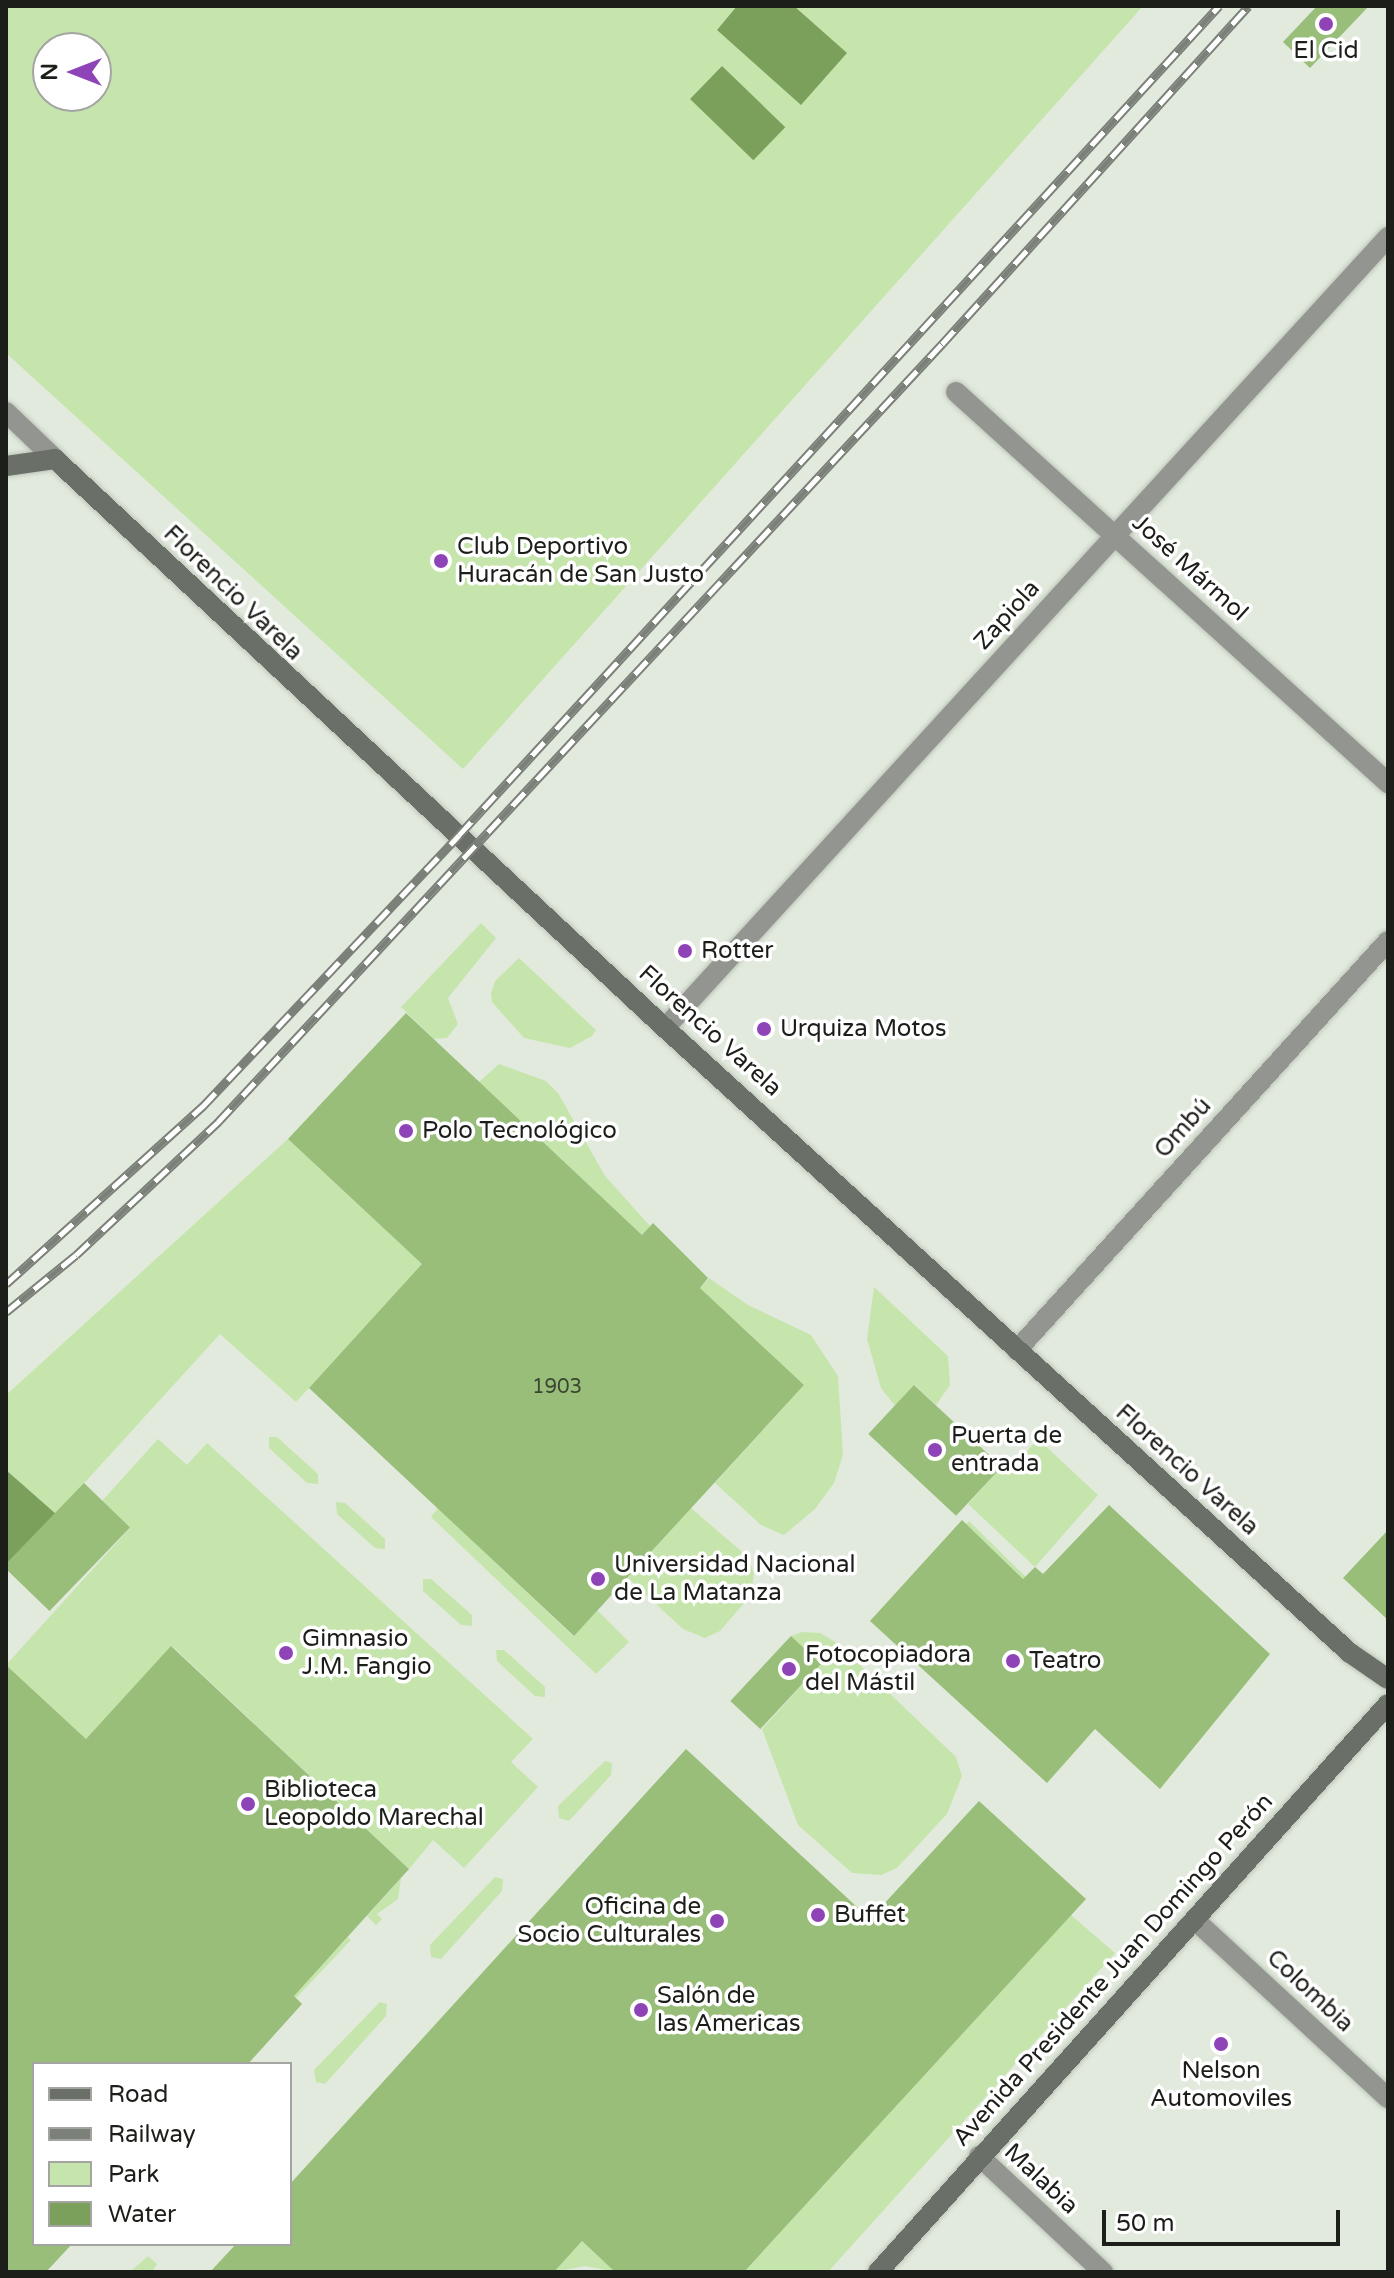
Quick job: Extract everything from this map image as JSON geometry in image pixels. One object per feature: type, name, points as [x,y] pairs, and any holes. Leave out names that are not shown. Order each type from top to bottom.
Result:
[{"type":"main road","points":[[6,466],[55,459]]},
{"type":"main road","name":"Florencio Varela","points":[[55,459],[665,1028],[1350,1653],[1388,1679]]},
{"type":"main road","name":"Avenida Presidente Juan Domingo Perón","points":[[878,2272],[979,2156],[1197,1922],[1388,1704]]},
{"type":"street","name":"Zapiola","points":[[665,1028],[1388,237]]},
{"type":"street","name":"José Mármol","points":[[956,392],[1388,783]]},
{"type":"street","name":"Florencio Varela","points":[[6,412],[55,459]]},
{"type":"street","name":"Ombú","points":[[1017,1350],[1388,941]]},
{"type":"street","name":"Colombia","points":[[1197,1922],[1388,2098]]},
{"type":"street","name":"Malabia","points":[[979,2156],[1103,2272]]},
{"type":"green space","name":"Club Deportivo Huracán de San Justo","points":[[6,6],[1143,6],[463,769],[6,353]]},
{"type":"green space","points":[[481,923],[496,938],[448,998],[458,1024],[447,1038],[434,1039],[401,1007]]},
{"type":"green space","points":[[519,958],[596,1030],[592,1036],[570,1048],[524,1038],[492,1002],[491,993],[495,981]]},
{"type":"green space","points":[[499,1064],[546,1081],[558,1093],[605,1176],[650,1226],[642,1235],[539,1138],[296,1402],[220,1334],[56,1514],[6,1470],[6,1395],[288,1139],[407,1250],[524,1124],[479,1082]]},
{"type":"green space","points":[[709,1278],[748,1305],[811,1335],[838,1376],[843,1455],[834,1483],[815,1509],[784,1535],[761,1525],[715,1483],[804,1385],[700,1288]]},
{"type":"green space","points":[[874,1287],[948,1356],[950,1385],[936,1405],[915,1385],[895,1406],[881,1388],[867,1339]]},
{"type":"green space","points":[[269,1437],[277,1437],[318,1474],[318,1484],[307,1483],[269,1448]]},
{"type":"green space","name":"Gimnasio J.M. Fangio","points":[[158,1439],[187,1465],[207,1443],[533,1739],[511,1762],[538,1787],[464,1868],[433,1840],[409,1869],[172,1646],[86,1739],[6,1665],[130,1528],[102,1501]]},
{"type":"green space","points":[[1038,1439],[1098,1495],[1035,1567],[968,1504],[1002,1466],[1009,1471]]},
{"type":"green space","points":[[336,1502],[345,1503],[385,1539],[385,1549],[375,1548],[337,1514]]},
{"type":"green space","points":[[438,1508],[573,1636],[597,1610],[629,1642],[596,1674],[431,1517]]},
{"type":"green space","points":[[691,1508],[748,1557],[754,1573],[751,1595],[720,1631],[705,1638],[683,1629],[628,1578]]},
{"type":"green space","points":[[969,1521],[1026,1577],[1024,1580],[966,1524]]},
{"type":"green space","points":[[423,1579],[431,1579],[472,1615],[472,1626],[461,1625],[423,1591]]},
{"type":"green space","points":[[802,1632],[820,1633],[837,1643],[956,1757],[962,1776],[947,1814],[897,1868],[881,1875],[852,1873],[798,1825],[762,1729],[821,1664],[791,1636]]},
{"type":"green space","points":[[496,1650],[504,1650],[545,1687],[545,1697],[535,1696],[497,1661]]},
{"type":"green space","points":[[605,1761],[612,1763],[611,1775],[569,1821],[559,1818],[558,1806]]},
{"type":"green space","points":[[495,1877],[503,1879],[502,1891],[441,1959],[431,1957],[430,1945]]},
{"type":"green space","points":[[401,1878],[398,1899],[377,1914],[382,1919],[376,1925],[367,1916]]},
{"type":"green space","points":[[1071,1915],[1115,1953],[828,2272],[744,2272]]},
{"type":"green space","points":[[348,1937],[351,1940],[296,1998],[293,1996]]},
{"type":"green space","points":[[380,2002],[387,2004],[386,2016],[325,2084],[316,2082],[314,2070]]},
{"type":"green space","points":[[582,2241],[615,2272],[585,2266],[554,2272]]},
{"type":"green space","points":[[148,2256],[157,2264],[152,2272],[130,2272]]},
{"type":"water","points":[[737,6],[794,6],[847,53],[801,105],[717,30]]},
{"type":"water","points":[[722,66],[785,127],[753,160],[690,99]]},
{"type":"water","points":[[6,1470],[56,1514],[6,1569]]},
{"type":"building","name":"El Cid","points":[[1317,6],[1369,6],[1310,68],[1283,42]]},
{"type":"building","points":[[406,1013],[642,1235],[653,1223],[708,1278],[700,1288],[804,1385],[574,1636],[309,1388],[422,1264],[288,1139]]},
{"type":"building","name":"Puerta de entrada","points":[[914,1385],[1002,1467],[956,1516],[868,1434]]},
{"type":"building","points":[[84,1483],[130,1527],[49,1611],[6,1569],[6,1564]]},
{"type":"building","name":"Teatro","points":[[1109,1505],[1270,1654],[1160,1789],[1095,1729],[1047,1783],[870,1621],[962,1520],[1023,1579],[1035,1567],[1043,1574]]},
{"type":"building","points":[[1388,1530],[1388,1620],[1343,1578]]},
{"type":"building","points":[[791,1636],[821,1664],[760,1729],[730,1701]]},
{"type":"building","points":[[171,1646],[409,1869],[294,1996],[302,2004],[250,2062],[32,2062],[32,2246],[70,2246],[46,2272],[6,2272],[6,1665],[86,1739]]},
{"type":"building","points":[[686,1749],[870,1919],[979,1801],[1086,1899],[744,2272],[615,2272],[582,2241],[554,2272],[210,2272],[234,2246],[292,2246],[292,2182]]},
{"type":"railway","points":[[6,1284],[203,1106],[459,835],[1219,6]]},
{"type":"railway","points":[[6,1312],[76,1255],[218,1122],[942,344],[1248,6]]},
{"type":"place","name":"El Cid","points":[[1326,24]]},
{"type":"place","name":"Club Deportivo Huracán de San Justo","points":[[441,561]]},
{"type":"place","name":"Rotter","points":[[685,951]]},
{"type":"place","name":"Urquiza Motos","points":[[764,1029]]},
{"type":"place","name":"Polo Tecnológico","points":[[406,1131]]},
{"type":"place","name":"Puerta de entrada","points":[[935,1450]]},
{"type":"place","name":"Universidad Nacional de La Matanza","points":[[598,1579]]},
{"type":"place","name":"Gimnasio J.M. Fangio","points":[[286,1653]]},
{"type":"place","name":"Teatro","points":[[1013,1661]]},
{"type":"place","name":"Fotocopiadora del Mástil","points":[[789,1669]]},
{"type":"place","name":"Biblioteca Leopoldo Marechal","points":[[248,1804]]},
{"type":"place","name":"Buffet","points":[[818,1915]]},
{"type":"place","name":"Oficina de Socio Culturales","points":[[717,1921]]},
{"type":"place","name":"Salón de las Americas","points":[[641,2010]]},
{"type":"place","name":"Nelson Automoviles","points":[[1221,2044]]}]
